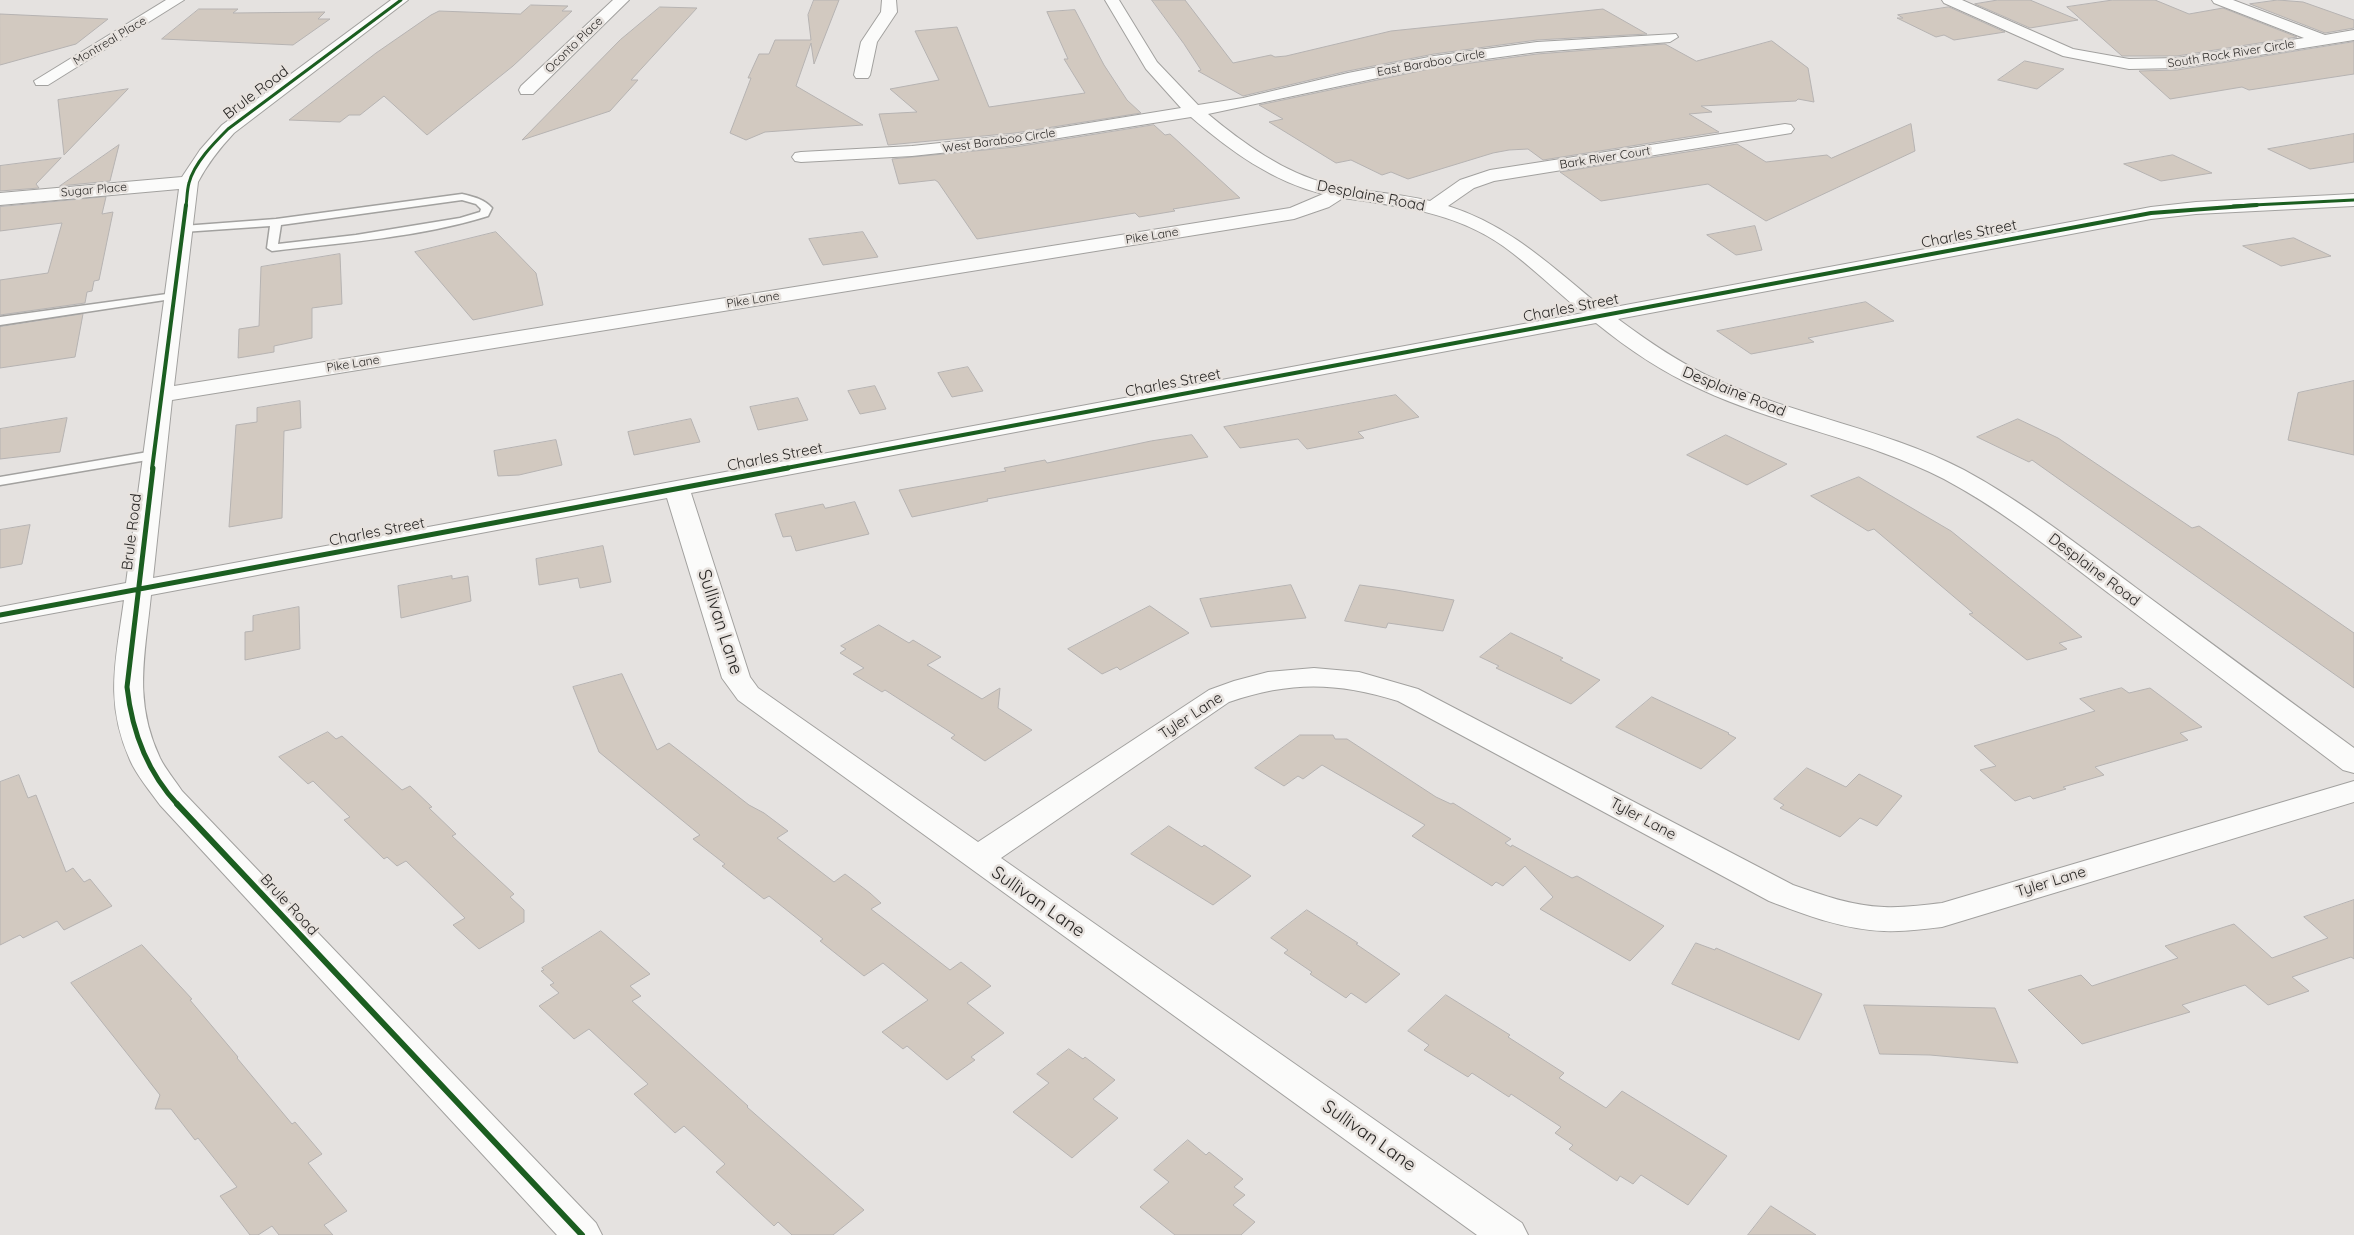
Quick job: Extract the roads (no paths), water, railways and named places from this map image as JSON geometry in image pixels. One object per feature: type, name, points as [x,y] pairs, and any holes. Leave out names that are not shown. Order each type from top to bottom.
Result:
[{"type":"street","name":"Montreal Place","points":[[42,81],[177,0]]},
{"type":"street","name":"Brule Road","points":[[401,0],[228,129],[197,164],[189,182],[137,589],[127,687],[131,720],[146,761],[171,798],[582,1235]]},
{"type":"street","name":"Oconto Place","points":[[527,90],[622,0]]},
{"type":"street","points":[[862,75],[869,42],[889,12],[889,0]]},
{"type":"street","name":"Desplaine Road","points":[[1112,0],[1144,55],[1159,75],[1196,111],[1255,156],[1301,182],[1339,192],[1433,208],[1473,221],[1510,242],[1644,349],[1677,369],[1744,399],[1852,432],[1904,452],[1952,474],[1996,499],[2354,762]]},
{"type":"street","name":"South Rock River Circle","points":[[1948,0],[2052,46],[2107,61],[2166,64],[2354,35]]},
{"type":"street","points":[[2219,0],[2322,40]]},
{"type":"street","name":"East Baraboo Circle","points":[[1196,111],[1434,61],[1536,47],[1670,37]]},
{"type":"street","name":"West Baraboo Circle","points":[[801,157],[857,155],[966,146],[1196,111]]},
{"type":"street","name":"Bark River Court","points":[[1433,208],[1467,184],[1490,176],[1785,129]]},
{"type":"street","name":"Sugar Place","points":[[0,199],[189,182]]},
{"type":"street","name":"Pike Lane","points":[[161,395],[1294,213],[1322,203],[1339,192]]},
{"type":"street","name":"Charles Street","points":[[0,615],[2151,213],[2196,208],[2354,200]]},
{"type":"street","name":"Sullivan Lane","points":[[678,488],[736,678],[748,694],[1508,1235]]},
{"type":"street","name":"Tyler Lane","points":[[977,858],[1220,696],[1249,684],[1314,675],[1345,677],[1375,683],[1408,695],[1781,893],[1823,908],[1860,916],[1897,919],[1942,915],[2354,791]]},
{"type":"lane","points":[[183,229],[276,222],[462,197],[474,199],[487,208],[484,214],[462,221],[356,238],[272,248],[276,222]]},
{"type":"lane","points":[[0,321],[174,296]]},
{"type":"lane","points":[[0,481],[154,455]]}]
